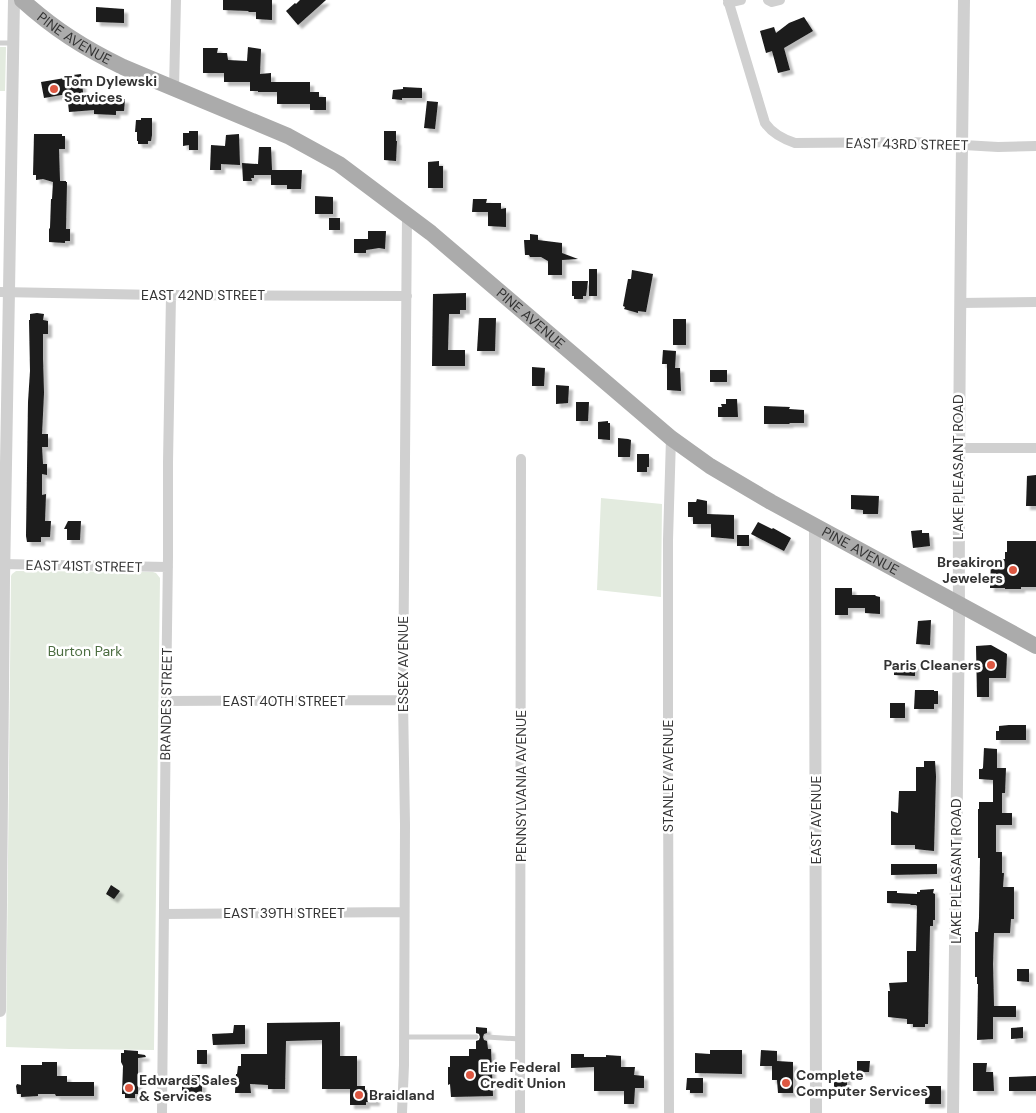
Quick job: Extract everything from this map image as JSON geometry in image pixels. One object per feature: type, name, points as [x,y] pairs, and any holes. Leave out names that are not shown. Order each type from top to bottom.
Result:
[{"type":"main road","name":"PINE AVENUE","points":[[22,0],[69,38],[123,67],[288,136],[339,164],[431,233],[671,438],[703,462],[728,478],[1036,646]]},
{"type":"street","points":[[0,1011],[4,292],[14,0]]},
{"type":"street","points":[[174,89],[176,0]]},
{"type":"street","points":[[728,2],[741,0]]},
{"type":"street","points":[[768,0],[772,2],[780,0]]},
{"type":"street","name":"LAKE PLEASANT ROAD","points":[[953,1113],[958,448],[964,0]]},
{"type":"street","name":"EAST 43RD STREET","points":[[728,2],[765,123],[772,131],[785,140],[795,143],[912,142],[998,148],[1036,146]]},
{"type":"street","name":"ESSEX AVENUE","points":[[402,1113],[404,1037],[403,700],[407,215]]},
{"type":"street","name":"EAST 42ND STREET","points":[[4,292],[407,296]]},
{"type":"street","name":"BRANDES STREET","points":[[162,1113],[171,295]]},
{"type":"street","points":[[960,303],[1036,302]]},
{"type":"street","name":"STANLEY AVENUE","points":[[669,1113],[668,540],[671,438]]},
{"type":"street","points":[[958,448],[1036,448]]},
{"type":"street","name":"PENNSYLVANIA AVENUE","points":[[520,1113],[522,459]]},
{"type":"street","name":"EAST AVENUE","points":[[815,526],[816,1113]]},
{"type":"street","name":"EAST 41ST STREET","points":[[2,564],[168,567]]},
{"type":"street","name":"EAST 40TH STREET","points":[[166,701],[403,700]]},
{"type":"street","name":"EAST 39TH STREET","points":[[164,914],[404,912]]},
{"type":"lane","points":[[0,42],[13,43]]},
{"type":"lane","points":[[404,1037],[476,1037]]},
{"type":"lane","points":[[487,1038],[520,1038]]},
{"type":"green space","points":[[0,47],[6,47],[5,91],[0,91]]},
{"type":"green space","points":[[601,498],[662,504],[661,597],[597,590]]},
{"type":"green space","name":"Burton Park","points":[[16,571],[153,572],[160,578],[154,1050],[6,1047],[11,576]]},
{"type":"building","points":[[223,0],[272,0],[272,20],[256,19],[256,12],[223,10]]},
{"type":"building","points":[[300,0],[326,0],[298,25],[286,11]]},
{"type":"building","points":[[96,7],[124,9],[124,23],[96,22]]},
{"type":"building","points":[[804,17],[813,31],[784,48],[790,70],[778,73],[772,51],[766,53],[760,31],[774,27],[776,33],[789,23]]},
{"type":"building","points":[[248,47],[261,49],[260,74],[271,73],[271,82],[310,82],[310,92],[319,92],[319,97],[326,97],[326,110],[310,110],[310,104],[277,104],[277,92],[250,91],[250,82],[224,82],[224,73],[203,73],[203,48],[218,48],[217,53],[227,53],[228,60],[247,61]]},
{"type":"building","points":[[81,74],[84,101],[100,102],[100,99],[105,100],[106,95],[115,95],[115,99],[125,99],[124,111],[116,111],[116,115],[94,114],[94,110],[69,112],[67,94],[44,98],[41,82]]},
{"type":"building","points":[[403,87],[422,88],[422,98],[392,99],[393,90],[403,89]]},
{"type":"building","points":[[427,101],[438,102],[435,129],[424,128]]},
{"type":"building","points":[[141,118],[152,118],[152,135],[151,141],[148,141],[148,144],[138,144],[137,141],[137,132],[135,132],[136,120],[141,120]]},
{"type":"building","points":[[189,131],[198,131],[198,150],[189,150],[189,145],[183,146],[183,133],[189,133]]},
{"type":"building","points":[[384,131],[396,131],[396,161],[384,160]]},
{"type":"building","points":[[34,134],[62,134],[62,136],[65,136],[65,149],[59,149],[60,181],[67,182],[66,229],[70,229],[70,241],[65,241],[65,243],[49,242],[53,182],[43,179],[36,180],[36,175],[33,175]]},
{"type":"building","points":[[239,134],[240,165],[221,164],[221,170],[210,170],[211,145],[225,146],[226,135]]},
{"type":"building","points":[[259,147],[271,147],[272,170],[302,170],[301,189],[287,189],[287,185],[271,185],[271,175],[254,175],[254,178],[251,178],[252,181],[243,181],[242,163],[258,164]]},
{"type":"building","points":[[439,161],[439,166],[443,166],[443,188],[428,188],[428,162]]},
{"type":"building","points":[[315,196],[333,197],[333,214],[315,214]]},
{"type":"building","points":[[473,199],[487,199],[486,203],[501,203],[501,209],[506,208],[506,227],[488,226],[488,212],[472,212]]},
{"type":"building","points":[[329,218],[340,218],[340,230],[329,230]]},
{"type":"building","points":[[368,231],[386,231],[385,249],[379,248],[366,250],[366,253],[354,253],[354,239],[368,239]]},
{"type":"building","points":[[530,234],[538,235],[538,240],[562,243],[562,253],[578,259],[562,260],[562,275],[548,275],[548,261],[541,257],[525,255],[524,240],[530,240]]},
{"type":"building","points":[[589,269],[597,269],[597,296],[589,296]]},
{"type":"building","points":[[632,270],[653,274],[646,312],[638,311],[638,313],[624,309],[625,307],[623,306],[628,279],[631,279]]},
{"type":"building","points":[[572,281],[588,281],[586,296],[583,296],[583,299],[574,299],[574,296],[572,296]]},
{"type":"building","points":[[466,293],[466,310],[460,310],[460,314],[449,314],[448,350],[465,350],[465,366],[432,366],[433,294]]},
{"type":"building","points":[[30,314],[44,314],[43,320],[48,321],[48,334],[43,334],[44,393],[42,434],[48,434],[48,447],[42,447],[43,464],[47,464],[47,475],[42,474],[42,495],[46,494],[45,521],[51,521],[50,537],[41,537],[41,542],[27,542],[29,320]]},
{"type":"building","points":[[479,318],[496,318],[495,351],[477,351]]},
{"type":"building","points":[[673,319],[686,319],[686,345],[673,345]]},
{"type":"building","points":[[663,350],[676,351],[675,368],[680,368],[681,391],[667,390],[667,364],[662,364]]},
{"type":"building","points":[[532,367],[545,368],[544,386],[532,386]]},
{"type":"building","points":[[710,370],[727,370],[727,382],[710,382]]},
{"type":"building","points":[[556,385],[569,386],[568,403],[556,404]]},
{"type":"building","points":[[726,399],[737,399],[738,417],[718,417],[718,407],[722,407],[721,404],[726,404]]},
{"type":"building","points":[[576,402],[589,402],[588,421],[576,421]]},
{"type":"building","points":[[764,406],[790,407],[789,409],[804,410],[804,423],[764,424]]},
{"type":"building","points":[[608,421],[610,423],[610,440],[598,439],[598,422]]},
{"type":"building","points":[[618,438],[631,440],[630,457],[618,457]]},
{"type":"building","points":[[637,454],[649,454],[647,472],[637,472]]},
{"type":"building","points":[[1036,475],[1036,506],[1026,506],[1027,476]]},
{"type":"building","points":[[851,495],[879,496],[878,514],[863,514],[863,510],[851,509]]},
{"type":"building","points":[[697,499],[707,501],[707,514],[734,515],[734,539],[711,537],[711,524],[693,524],[693,517],[688,517],[688,502],[696,502]]},
{"type":"building","points":[[68,521],[81,521],[80,540],[67,540],[67,529],[64,529]]},
{"type":"building","points":[[758,522],[791,538],[784,551],[751,534]]},
{"type":"building","points":[[922,530],[922,533],[929,533],[930,546],[913,548],[911,531]]},
{"type":"building","points":[[737,535],[749,535],[749,546],[737,546]]},
{"type":"building","name":"Breakiron Jewelers","points":[[1007,541],[1036,541],[1036,587],[1021,587],[1021,589],[990,588],[991,561],[1005,559]]},
{"type":"building","points":[[835,588],[852,588],[852,595],[875,595],[880,597],[880,614],[865,613],[865,608],[848,608],[848,615],[835,615]]},
{"type":"building","points":[[931,620],[930,645],[916,644],[918,621]]},
{"type":"building","name":"Paris Cleaners","points":[[991,645],[1007,654],[1006,678],[989,678],[989,697],[977,697],[976,646]]},
{"type":"building","points":[[894,662],[915,663],[915,676],[894,675]]},
{"type":"building","points":[[915,690],[938,691],[938,704],[934,704],[934,709],[914,709]]},
{"type":"building","points":[[890,703],[905,703],[905,718],[890,718]]},
{"type":"building","points":[[1026,725],[1026,740],[996,740],[996,731],[999,731],[999,726]]},
{"type":"building","points":[[984,748],[997,749],[997,768],[1006,768],[1005,793],[1002,793],[1002,813],[1012,813],[1012,825],[996,825],[996,852],[1002,852],[1003,887],[1014,887],[1014,919],[1011,919],[1010,933],[994,933],[994,1006],[1016,1006],[1016,1017],[993,1017],[993,1039],[977,1040],[978,984],[977,977],[975,977],[975,932],[978,932],[979,918],[980,858],[978,858],[978,809],[979,802],[993,802],[993,780],[979,779],[979,769],[983,768]]},
{"type":"building","points":[[924,761],[935,761],[934,851],[915,849],[915,845],[891,845],[891,811],[898,813],[899,791],[916,791],[916,767],[924,767]]},
{"type":"building","points":[[891,864],[937,864],[937,874],[891,875]]},
{"type":"building","points":[[111,885],[120,891],[114,899],[106,894]]},
{"type":"building","points":[[934,889],[935,920],[933,920],[933,926],[930,926],[928,1024],[925,1024],[925,1027],[913,1027],[913,1024],[907,1024],[907,1019],[888,1017],[888,991],[890,991],[889,983],[907,982],[907,951],[916,951],[917,906],[887,903],[887,891],[917,894],[920,890]]},
{"type":"building","points":[[1017,969],[1029,969],[1029,982],[1017,981]]},
{"type":"building","points":[[340,1022],[340,1056],[357,1056],[357,1086],[365,1086],[367,1093],[376,1093],[376,1102],[366,1102],[366,1105],[350,1105],[350,1089],[322,1089],[322,1040],[286,1041],[285,1089],[268,1089],[268,1085],[250,1084],[251,1093],[235,1093],[236,1074],[238,1066],[241,1066],[241,1054],[267,1054],[267,1023]]},
{"type":"building","points":[[234,1025],[245,1025],[245,1044],[213,1045],[212,1034],[233,1033]]},
{"type":"building","points":[[476,1027],[487,1028],[487,1033],[483,1037],[487,1041],[488,1049],[491,1049],[493,1096],[451,1097],[450,1084],[448,1085],[450,1056],[469,1056],[469,1049],[476,1049],[476,1041],[480,1037],[476,1033]]},
{"type":"building","points":[[1023,1027],[1023,1038],[1011,1039],[1011,1028]]},
{"type":"building","points":[[124,1050],[138,1051],[138,1054],[145,1055],[146,1057],[138,1058],[138,1094],[135,1094],[135,1098],[125,1098],[125,1094],[122,1094],[123,1066],[121,1053],[124,1053]]},
{"type":"building","points":[[197,1050],[207,1050],[207,1064],[197,1064]]},
{"type":"building","points":[[710,1050],[742,1050],[742,1074],[695,1073],[695,1053],[710,1054]]},
{"type":"building","points":[[761,1050],[777,1051],[777,1061],[793,1062],[793,1093],[778,1093],[777,1080],[772,1080],[772,1066],[760,1066]]},
{"type":"building","points":[[571,1054],[584,1054],[584,1057],[621,1056],[621,1067],[635,1067],[634,1075],[644,1076],[644,1088],[635,1088],[634,1104],[624,1104],[624,1091],[594,1091],[594,1067],[571,1068]]},
{"type":"building","points":[[857,1061],[870,1061],[869,1072],[857,1072]]},
{"type":"building","points":[[42,1062],[57,1062],[57,1076],[67,1076],[67,1082],[94,1082],[94,1096],[38,1094],[38,1096],[21,1097],[21,1094],[17,1094],[16,1086],[17,1084],[21,1085],[21,1065],[42,1065]]},
{"type":"building","points":[[973,1063],[987,1063],[986,1072],[993,1072],[994,1091],[973,1091]]},
{"type":"building","points":[[191,1075],[202,1075],[202,1096],[182,1096],[182,1081],[191,1081]]},
{"type":"building","points":[[834,1076],[847,1076],[847,1092],[834,1092]]},
{"type":"building","points":[[1036,1076],[1036,1091],[1009,1091],[1009,1077]]},
{"type":"building","points":[[687,1078],[703,1078],[703,1093],[690,1093],[690,1090],[686,1090]]},
{"type":"building","points":[[926,1086],[941,1086],[941,1104],[925,1104]]},
{"type":"place","name":"Tom Dylewski Services","points":[[54,89]]},
{"type":"place","name":"Breakiron Jewelers","points":[[1013,570]]},
{"type":"place","name":"Paris Cleaners","points":[[991,665]]},
{"type":"place","name":"Erie Federal Credit Union","points":[[470,1075]]},
{"type":"place","name":"Complete Computer Services","points":[[786,1083]]},
{"type":"place","name":"Edwards Sales & Services","points":[[129,1088]]},
{"type":"place","name":"Braidland","points":[[359,1095]]}]
